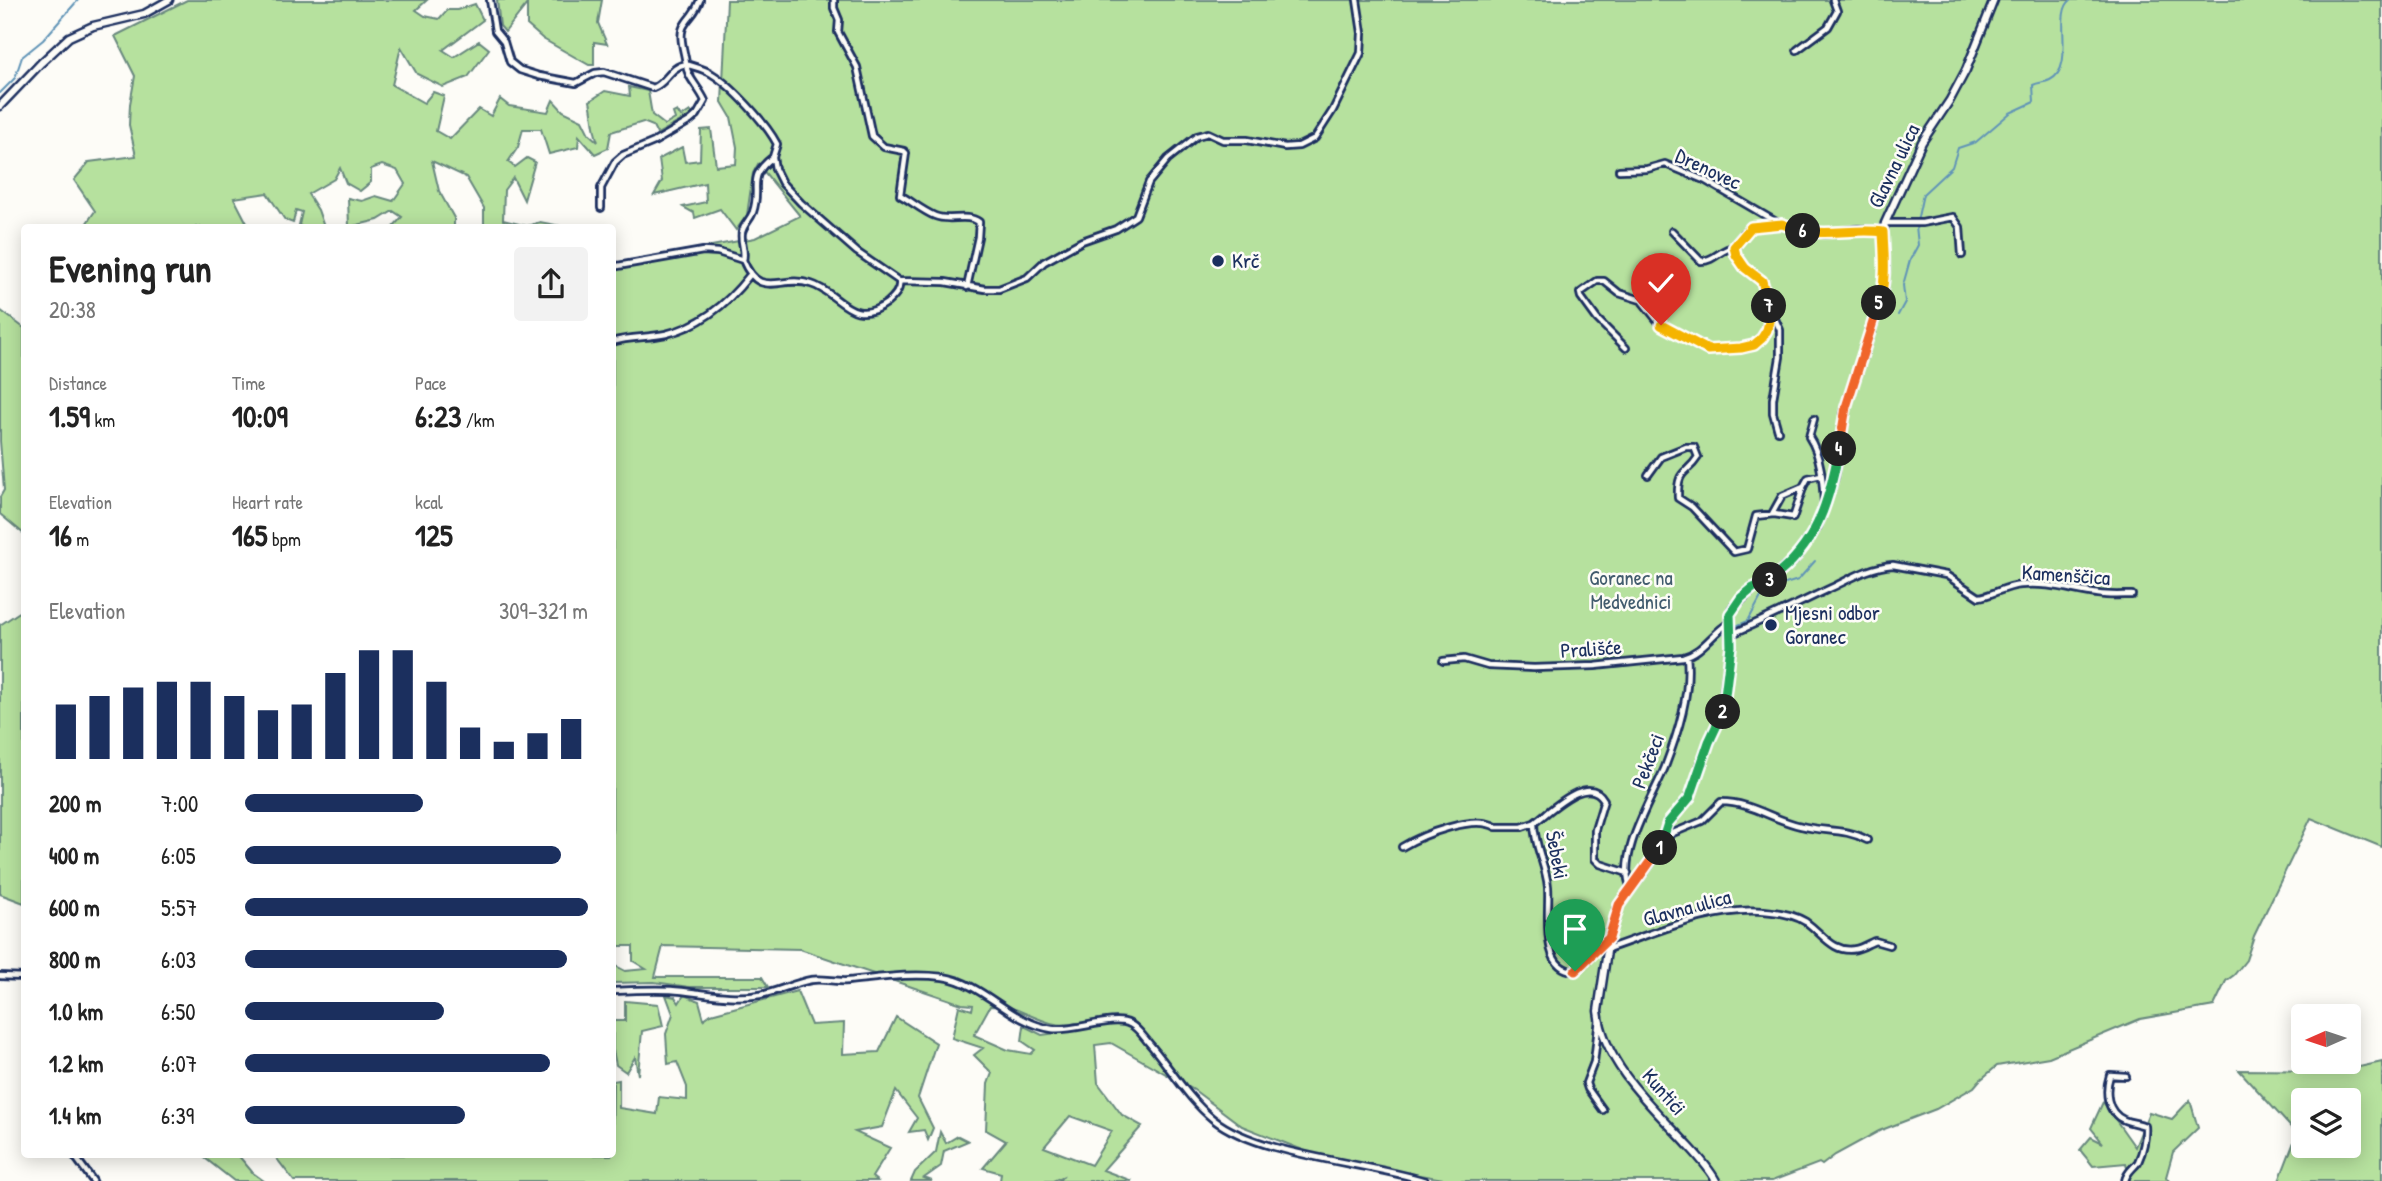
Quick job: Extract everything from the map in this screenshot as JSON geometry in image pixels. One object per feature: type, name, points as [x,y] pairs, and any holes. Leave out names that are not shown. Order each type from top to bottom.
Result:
[{"type":"street","points":[[0,106],[75,33],[93,26],[139,16],[169,0]]},
{"type":"street","points":[[490,0],[494,27],[504,42],[510,62],[529,74],[576,83],[595,73],[604,72],[653,88],[675,67],[686,64],[712,73],[770,131],[777,144],[773,157],[782,183],[857,252],[899,281],[945,282],[985,289],[1008,286],[1027,278],[1044,262],[1082,241],[1116,229],[1136,216],[1149,182],[1168,159],[1197,136],[1208,133],[1223,140],[1247,140],[1285,147],[1299,146],[1315,138],[1333,110],[1361,53],[1362,33],[1357,0]]},
{"type":"street","points":[[601,208],[601,188],[615,162],[623,155],[654,142],[690,121],[703,107],[705,100],[688,75],[682,31],[685,23],[696,14],[700,0]]},
{"type":"street","points":[[834,0],[839,20],[838,32],[857,66],[872,136],[884,147],[904,150],[906,153],[900,195],[935,216],[971,218],[979,222],[967,287]]},
{"type":"street","points":[[1797,50],[1828,27],[1837,11],[1833,0]]},
{"type":"street","name":"Glavna ulica","points":[[1609,938],[1619,905],[1650,865],[1668,823],[1690,797],[1721,716],[1734,605],[1794,560],[1817,527],[1834,478],[1846,407],[1882,292],[1885,223],[1922,142],[1966,70],[1994,0]]},
{"type":"street","points":[[773,157],[761,167],[756,177],[753,212],[742,230],[741,241],[745,255],[743,260],[749,276],[755,281],[774,284],[807,282],[818,286],[848,309],[871,312],[892,299],[899,289],[899,281]]},
{"type":"street","name":"Drenovec","points":[[1619,170],[1647,169],[1665,164],[1706,181],[1778,224]]},
{"type":"street","points":[[1885,223],[1922,223],[1953,217],[1961,228],[1962,255]]},
{"type":"street","points":[[1672,231],[1701,261],[1714,258],[1727,248],[1734,247],[1751,227],[1778,224],[1824,234],[1858,229],[1883,232]]},
{"type":"street","points":[[1734,247],[1745,268],[1762,281],[1770,310],[1780,330],[1780,358],[1773,399],[1773,413],[1778,431]]},
{"type":"street","points":[[616,266],[703,251],[718,252],[743,260]]},
{"type":"street","points":[[616,341],[666,334],[684,328],[723,305],[749,276]]},
{"type":"street","points":[[1626,348],[1597,319],[1581,297],[1583,290],[1597,281],[1604,281],[1619,293],[1641,300],[1661,325],[1708,350],[1741,348],[1758,342],[1767,330],[1770,310]]},
{"type":"street","points":[[1814,419],[1809,437],[1821,475],[1824,507]]},
{"type":"street","points":[[1648,475],[1661,457],[1694,447],[1698,457],[1683,471],[1678,498],[1692,507],[1734,552],[1747,549],[1756,516],[1772,514],[1793,517],[1808,478],[1821,475]]},
{"type":"street","points":[[1772,514],[1782,496],[1803,487]]},
{"type":"street","name":"Kamenščica","points":[[1730,626],[1770,618],[1856,574],[1893,565],[1946,575],[1979,597],[1987,597],[1999,589],[2020,584],[2101,595],[2132,594]]},
{"type":"street","points":[[1688,656],[1702,648],[1720,628],[1730,626]]},
{"type":"street","name":"Prališće","points":[[1443,661],[1464,659],[1488,666],[1534,668],[1595,666],[1688,656]]},
{"type":"street","name":"Pekčeci","points":[[1631,888],[1627,881],[1636,825],[1659,780],[1675,736],[1685,698],[1688,656]]},
{"type":"street","name":"Pekčeci","points":[[1534,822],[1579,792],[1591,789],[1598,791],[1604,800],[1595,830],[1595,859],[1600,864],[1628,873]]},
{"type":"street","points":[[1662,842],[1673,833],[1702,821],[1721,802],[1749,805],[1802,827],[1844,831],[1867,840]]},
{"type":"street","name":"Šebeki","points":[[1402,847],[1420,836],[1465,824],[1522,827],[1534,822],[1536,845],[1548,884],[1551,954],[1566,971],[1575,971],[1609,938]]},
{"type":"street","name":"Glavna ulica","points":[[1607,949],[1692,922],[1750,910],[1768,911],[1801,920],[1839,948],[1857,949],[1875,941],[1889,945]]},
{"type":"street","name":"Kuntići","points":[[1602,1110],[1586,1085],[1594,1062],[1609,938]]},
{"type":"street","points":[[0,976],[21,977]]},
{"type":"street","points":[[616,991],[671,990],[714,996],[760,995],[814,979],[845,981],[904,976],[953,979],[973,987],[1024,1019],[1049,1028],[1066,1030],[1114,1021],[1129,1023],[1167,1064],[1187,1092],[1214,1119],[1243,1136],[1275,1147],[1386,1170],[1425,1181]]},
{"type":"street","name":"Kuntići","points":[[1599,1018],[1611,1049],[1626,1076],[1716,1181]]},
{"type":"street","points":[[2125,1181],[2127,1174],[2138,1162],[2145,1126],[2119,1118],[2108,1103],[2106,1088],[2110,1075],[2126,1076]]},
{"type":"street","points":[[76,1158],[93,1181]]},
{"type":"green space","points":[[187,0],[427,0],[416,10],[425,16],[439,19],[447,10],[475,4],[483,20],[443,50],[454,57],[479,41],[489,49],[468,77],[443,87],[417,74],[401,47],[392,85],[424,103],[433,92],[444,96],[436,131],[450,139],[479,109],[491,116],[500,99],[509,106],[548,112],[553,100],[563,111],[582,120],[589,134],[598,142],[590,101],[605,91],[630,96],[629,87],[648,91],[652,115],[665,125],[675,119],[673,113],[677,111],[681,117],[690,111],[693,114],[657,134],[653,126],[643,122],[611,132],[608,148],[595,154],[579,136],[578,147],[549,154],[541,129],[523,129],[518,147],[508,162],[515,167],[527,158],[535,162],[524,200],[513,178],[504,190],[503,220],[519,224],[484,224],[484,208],[466,177],[432,161],[439,191],[454,218],[454,224],[396,224],[402,217],[393,211],[378,220],[349,224],[348,198],[362,201],[376,196],[393,201],[405,184],[397,170],[382,165],[371,169],[371,182],[360,191],[346,183],[340,168],[334,179],[308,194],[323,224],[299,224],[302,212],[296,210],[293,223],[285,220],[267,193],[234,198],[247,224],[86,224],[95,211],[74,180],[89,162],[136,156],[129,125],[135,76],[115,36]]},
{"type":"green space","points":[[497,0],[602,0],[598,23],[607,44],[594,42],[594,65],[589,65],[543,39],[527,25],[527,4],[505,32],[500,26]]},
{"type":"green space","name":"Goranec na Medvednici","points":[[727,0],[2382,0],[2382,847],[2311,818],[2254,936],[2246,960],[2226,981],[2214,1006],[2140,1019],[2049,1057],[1997,1066],[1974,1087],[1936,1109],[1879,1131],[1822,1165],[1819,1163],[1772,1181],[1456,1181],[1328,1160],[1242,1126],[1194,1090],[1111,1043],[1095,1045],[1098,1083],[1122,1115],[1142,1126],[1103,1170],[1132,1181],[1059,1181],[1062,1177],[1053,1181],[1000,1181],[1001,1173],[983,1168],[1006,1141],[986,1130],[988,1084],[992,1073],[974,1055],[983,1048],[952,1038],[959,1006],[972,1010],[973,1005],[962,1004],[800,949],[663,946],[655,977],[762,977],[768,987],[689,987],[654,982],[616,983],[616,966],[625,971],[646,969],[633,961],[633,946],[616,946],[616,263],[755,238],[800,216],[758,164],[753,173],[747,215],[736,230],[720,209],[695,218],[694,213],[683,207],[706,202],[705,183],[654,195],[662,181],[659,159],[682,147],[685,162],[700,160],[701,130],[711,129],[716,166],[736,164],[737,147],[731,117],[722,102]],"holes":[[[990,1006],[1004,1006],[1060,1025],[1076,1023],[1085,1029],[1042,1035],[1024,1026],[1022,1041],[1035,1050],[1031,1054],[1008,1050],[974,1035]],[[1070,1116],[1112,1131],[1091,1165],[1044,1147]]]},
{"type":"green space","points":[[0,310],[21,326],[21,532],[0,514],[0,497],[4,490],[0,441]]},
{"type":"green space","points":[[21,611],[21,902],[0,894],[0,625]]},
{"type":"green space","points":[[797,991],[811,1025],[844,1023],[843,1054],[879,1052],[896,1017],[936,1043],[918,1098],[933,1128],[928,1140],[924,1130],[909,1132],[917,1118],[896,1091],[882,1127],[855,1132],[890,1148],[872,1177],[877,1181],[294,1181],[276,1158],[616,1158],[616,1080],[619,1080],[619,1108],[657,1114],[659,1097],[687,1100],[687,1087],[677,1062],[668,1064],[666,1034],[673,1014],[666,995],[675,997],[679,1003],[684,995],[699,1001],[704,1019],[711,1014]]},
{"type":"green space","points":[[625,1001],[658,1004],[663,1026],[642,1031],[638,1075],[635,1057],[626,1072],[616,1065],[616,1021],[625,1021]]},
{"type":"green space","points":[[2382,1062],[2382,1181],[2279,1181],[2291,1150],[2291,1158],[2361,1158],[2361,1088],[2291,1088],[2291,1127],[2239,1070],[2291,1071],[2291,1074],[2361,1074],[2361,1067]]},
{"type":"green space","points":[[2190,1100],[2198,1128],[2173,1152],[2166,1177],[2169,1181],[2130,1181],[2126,1163],[2093,1166],[2080,1150],[2091,1137],[2103,1143],[2091,1128],[2103,1102],[2135,1147],[2149,1112],[2172,1119]]},
{"type":"green space","points":[[940,1132],[946,1143],[958,1136],[968,1141],[944,1151],[941,1166],[924,1178],[932,1181],[911,1181],[915,1172],[936,1152]]},
{"type":"green space","points":[[205,1158],[240,1158],[264,1181],[234,1181]]},
{"type":"waterway","points":[[0,93],[15,78],[22,57],[43,40],[78,0]]},
{"type":"waterway","points":[[1898,315],[1905,302],[1903,285],[1910,260],[1918,245],[1916,226],[1923,194],[1952,167],[1958,148],[1976,142],[2010,113],[2034,102],[2033,85],[2050,80],[2058,73],[2064,52],[2064,16],[2071,0]]},
{"type":"waterway","points":[[1731,628],[1748,621],[1761,597],[1769,589],[1798,580],[1815,561]]},
{"type":"waterway","points":[[1698,655],[1726,630]]},
{"type":"place","name":"Krč","points":[[1218,261]]},
{"type":"place","name":"Mjesni odbor Goranec","points":[[1771,625]]},
{"type":"route","points":[[1575,971],[1609,938],[1619,905],[1659,851],[1668,823],[1690,797],[1723,710],[1731,646],[1729,623],[1734,605],[1753,588],[1770,580],[1794,560],[1817,527],[1834,478],[1846,407],[1882,292],[1885,268],[1883,232],[1858,229],[1824,234],[1782,224],[1751,227],[1738,241],[1734,251],[1745,268],[1762,281],[1766,291],[1770,317],[1767,330],[1758,342],[1741,348],[1712,351],[1661,325]]}]
